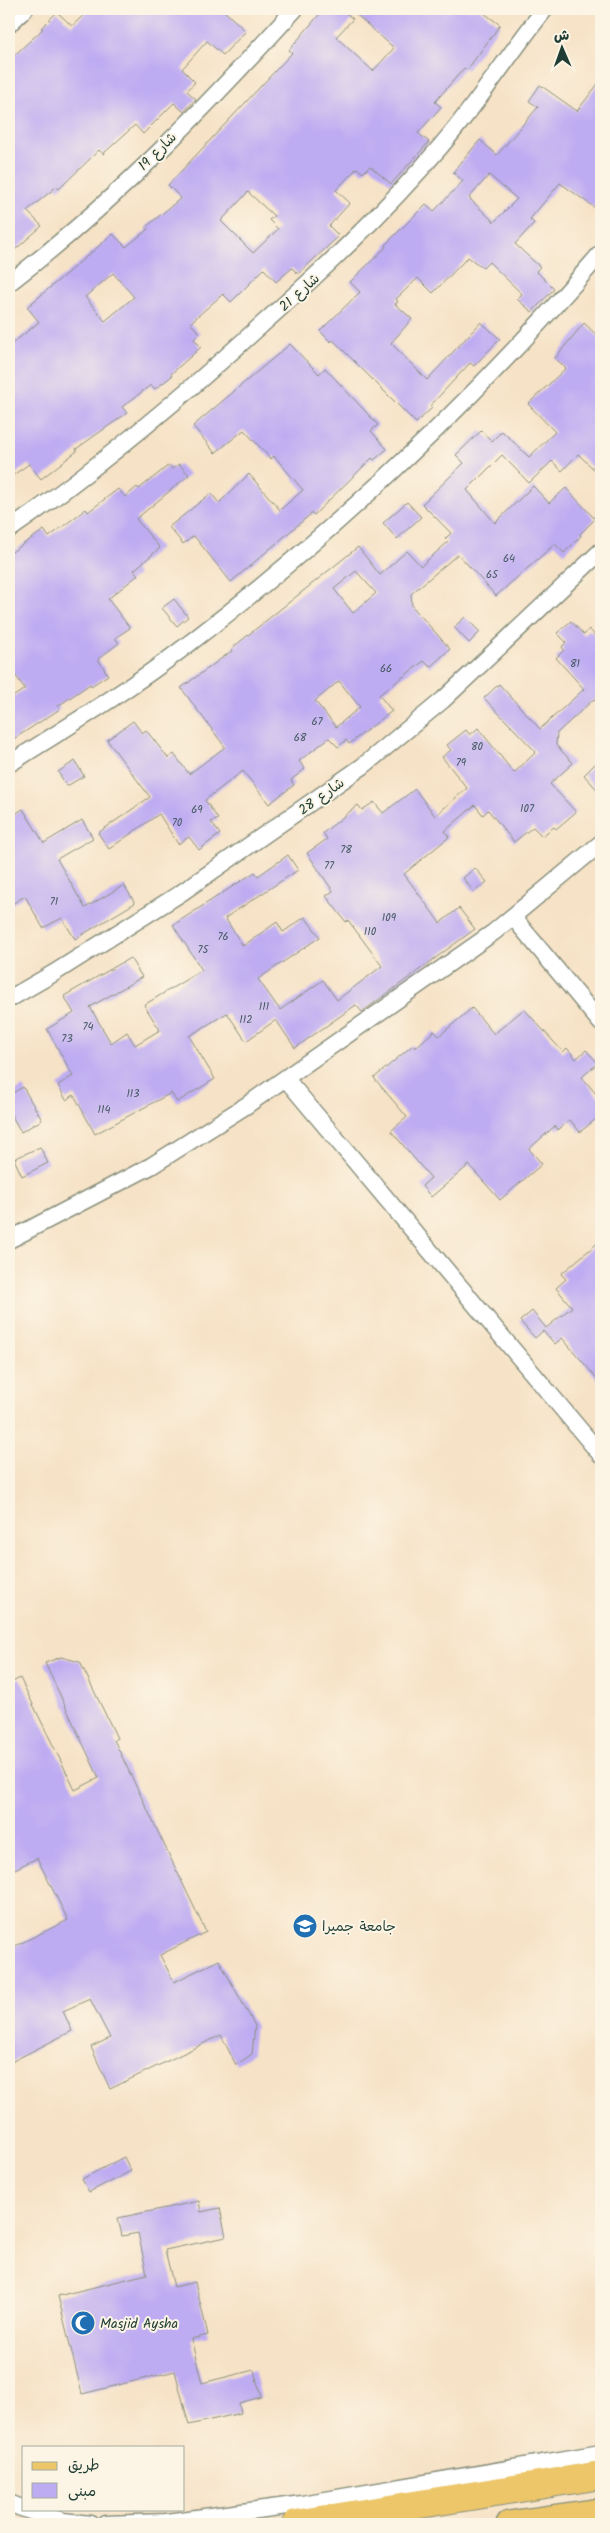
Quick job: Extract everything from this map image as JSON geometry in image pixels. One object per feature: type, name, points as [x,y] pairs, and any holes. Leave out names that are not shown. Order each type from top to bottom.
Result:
[{"type":"highway","points":[[296,2524],[601,2476]]},
{"type":"main road","points":[[509,2524],[601,2511]]},
{"type":"street","points":[[9,24],[25,9]]},
{"type":"street","name":"شارع 19","points":[[9,283],[101,207],[295,9]]},
{"type":"street","name":"شارع 21","points":[[9,530],[87,473],[194,386],[336,258],[411,180],[468,115],[545,9]]},
{"type":"street","points":[[9,764],[77,722],[178,652],[299,556],[456,412],[554,309],[601,253]]},
{"type":"street","name":"شارع 28","points":[[9,998],[54,973],[181,893],[363,766],[443,700],[601,551]]},
{"type":"street","points":[[9,1240],[150,1166],[200,1136],[286,1079],[458,959],[513,917],[601,843]]},
{"type":"street","points":[[513,917],[601,1023]]},
{"type":"street","points":[[286,1079],[595,1435],[601,1455]]},
{"type":"street","points":[[106,2524],[176,2521],[302,2504],[601,2453]]},
{"type":"street","points":[[9,2503],[22,2508]]},
{"type":"street","points":[[27,2510],[63,2521],[90,2524]]},
{"type":"building","points":[[90,9],[222,9],[246,31],[223,55],[207,41],[182,69],[195,82],[187,91],[196,99],[184,112],[174,103],[143,134],[135,125],[103,154],[99,150],[59,189],[56,187],[27,211],[42,226],[9,255],[9,60],[43,29],[41,28],[57,12],[72,26]]},
{"type":"building","points":[[324,9],[341,9],[353,19],[336,37],[373,71],[394,48],[350,9],[479,9],[500,25],[467,70],[464,68],[435,102],[441,107],[418,133],[429,142],[391,184],[370,166],[363,173],[357,168],[336,190],[350,203],[329,226],[339,236],[298,274],[292,268],[276,282],[264,269],[231,302],[223,294],[190,323],[200,333],[194,339],[201,347],[171,374],[172,376],[155,389],[151,385],[122,407],[127,413],[76,449],[77,451],[41,479],[29,464],[9,478],[9,346],[39,322],[27,307],[113,234],[126,247],[148,229],[146,227],[181,198],[168,185],[292,53],[289,50]],"holes":[[[248,192],[274,216],[269,220],[278,229],[253,253],[221,221]],[[113,273],[134,297],[105,321],[85,297]]]},
{"type":"building","points":[[601,80],[601,212],[560,183],[530,219],[534,223],[515,244],[540,267],[536,271],[554,289],[532,312],[517,299],[522,294],[489,262],[483,268],[468,257],[433,293],[418,278],[396,299],[398,302],[395,304],[412,319],[391,343],[427,380],[481,322],[500,339],[474,366],[470,363],[430,406],[432,408],[416,423],[333,340],[331,342],[320,331],[360,292],[350,282],[386,247],[385,245],[426,204],[434,211],[463,181],[453,172],[480,140],[497,155],[538,107],[529,101],[540,85],[577,111]],"holes":[[[489,175],[517,199],[494,222],[469,198]]]},
{"type":"building","points":[[584,323],[601,339],[601,476],[578,454],[562,471],[552,461],[529,483],[502,455],[467,490],[495,523],[533,486],[549,503],[566,488],[595,519],[580,534],[581,536],[564,553],[555,544],[496,596],[458,554],[411,594],[412,606],[450,649],[430,667],[424,661],[379,695],[392,711],[349,744],[346,740],[338,747],[329,738],[299,761],[305,769],[291,780],[294,785],[269,804],[243,771],[205,800],[218,819],[211,822],[220,834],[199,850],[189,837],[178,844],[159,814],[109,849],[98,833],[150,797],[107,740],[133,721],[142,733],[146,730],[168,758],[174,754],[189,774],[225,747],[181,688],[233,650],[232,648],[358,547],[380,575],[407,551],[421,566],[448,542],[445,539],[451,533],[422,504],[464,463],[456,455],[481,431],[492,441],[502,431],[529,457],[555,432],[528,404],[566,368],[555,358]],"holes":[[[356,571],[376,593],[353,613],[334,589]],[[339,681],[360,707],[336,727],[315,701]]]},
{"type":"building","points":[[290,344],[319,374],[325,368],[378,425],[371,431],[387,449],[374,460],[372,458],[314,515],[312,513],[231,582],[194,536],[183,544],[169,527],[211,493],[219,503],[249,474],[280,510],[303,490],[274,456],[271,459],[244,430],[215,453],[193,426]]},
{"type":"building","points":[[179,464],[189,475],[136,519],[160,548],[134,570],[138,575],[108,599],[130,628],[115,638],[119,643],[98,659],[108,675],[91,686],[90,684],[58,706],[60,709],[9,742],[9,699],[25,689],[9,666],[9,554],[44,530],[49,537],[86,509],[88,512],[118,489],[125,497],[137,487],[139,489],[169,465],[172,469]]},
{"type":"building","points":[[407,502],[421,517],[397,539],[383,523]]},
{"type":"building","points":[[174,599],[188,617],[177,626],[162,608]]},
{"type":"building","points":[[465,617],[480,632],[469,643],[454,627]]},
{"type":"building","points":[[571,621],[584,635],[589,629],[601,642],[601,707],[594,699],[557,733],[556,745],[573,763],[550,784],[576,812],[556,829],[554,827],[542,836],[533,827],[514,842],[488,810],[483,815],[475,805],[445,831],[449,837],[404,874],[440,923],[459,908],[475,929],[362,1012],[356,1005],[295,1048],[276,1020],[246,1041],[227,1013],[189,1036],[215,1079],[177,1102],[171,1093],[95,1134],[74,1095],[66,1100],[58,1085],[73,1076],[47,1029],[74,1013],[64,996],[130,958],[142,977],[90,1007],[111,1043],[127,1032],[135,1045],[160,1030],[144,1005],[202,970],[173,925],[255,872],[258,876],[288,855],[298,870],[225,918],[243,946],[277,922],[283,932],[305,917],[320,937],[258,979],[280,1010],[323,980],[337,1000],[382,966],[348,920],[346,922],[326,896],[333,891],[307,853],[327,839],[323,833],[358,805],[362,810],[374,802],[383,813],[415,789],[435,816],[467,788],[442,757],[451,750],[447,745],[466,730],[470,735],[478,728],[514,773],[536,752],[484,698],[499,684],[540,729],[584,689],[556,658],[564,650],[562,647],[566,642],[557,633]]},
{"type":"building","points":[[601,758],[601,794],[584,775]]},
{"type":"building","points":[[75,761],[84,776],[67,786],[58,772]]},
{"type":"building","points":[[23,809],[44,843],[82,820],[93,838],[57,859],[85,908],[124,885],[135,903],[75,939],[62,918],[43,928],[25,896],[9,906],[9,818]]},
{"type":"building","points":[[475,868],[487,882],[474,892],[463,878]]},
{"type":"building","points":[[472,1008],[494,1034],[524,1009],[563,1052],[567,1048],[576,1059],[586,1050],[598,1063],[582,1077],[601,1100],[601,1115],[580,1132],[570,1120],[558,1130],[555,1126],[529,1149],[542,1164],[500,1200],[469,1165],[431,1197],[422,1186],[431,1178],[391,1131],[407,1117],[374,1078],[413,1045],[415,1048],[434,1031],[439,1036]]},
{"type":"building","points":[[23,1087],[42,1120],[21,1132],[9,1111],[9,1095]]},
{"type":"building","points":[[40,1147],[48,1163],[22,1176],[14,1159]]},
{"type":"building","points":[[601,1240],[601,1383],[562,1338],[555,1344],[543,1331],[535,1338],[520,1321],[532,1311],[546,1328],[572,1307],[556,1288],[566,1279],[561,1274]]},
{"type":"building","points":[[61,1657],[80,1662],[117,1738],[114,1740],[206,1932],[160,1955],[174,1982],[219,1960],[255,2026],[252,2054],[236,2065],[221,2035],[110,2089],[91,2047],[110,2038],[90,1999],[63,2011],[72,2031],[9,2063],[9,1949],[68,1920],[37,1858],[9,1872],[9,1684],[20,1678],[75,1790],[99,1778],[45,1663]]},
{"type":"building","points":[[124,2157],[131,2171],[89,2192],[82,2179]]},
{"type":"building","points":[[199,2201],[201,2212],[220,2208],[226,2237],[165,2250],[174,2287],[195,2282],[208,2335],[191,2339],[202,2383],[254,2370],[261,2397],[239,2403],[241,2413],[189,2425],[175,2371],[82,2394],[58,2296],[147,2274],[138,2233],[122,2236],[118,2218]]},
{"type":"place","name":"جامعة جميرا","points":[[305,1926]]},
{"type":"place","name":"Masjid Aysha","points":[[83,2323]]}]
